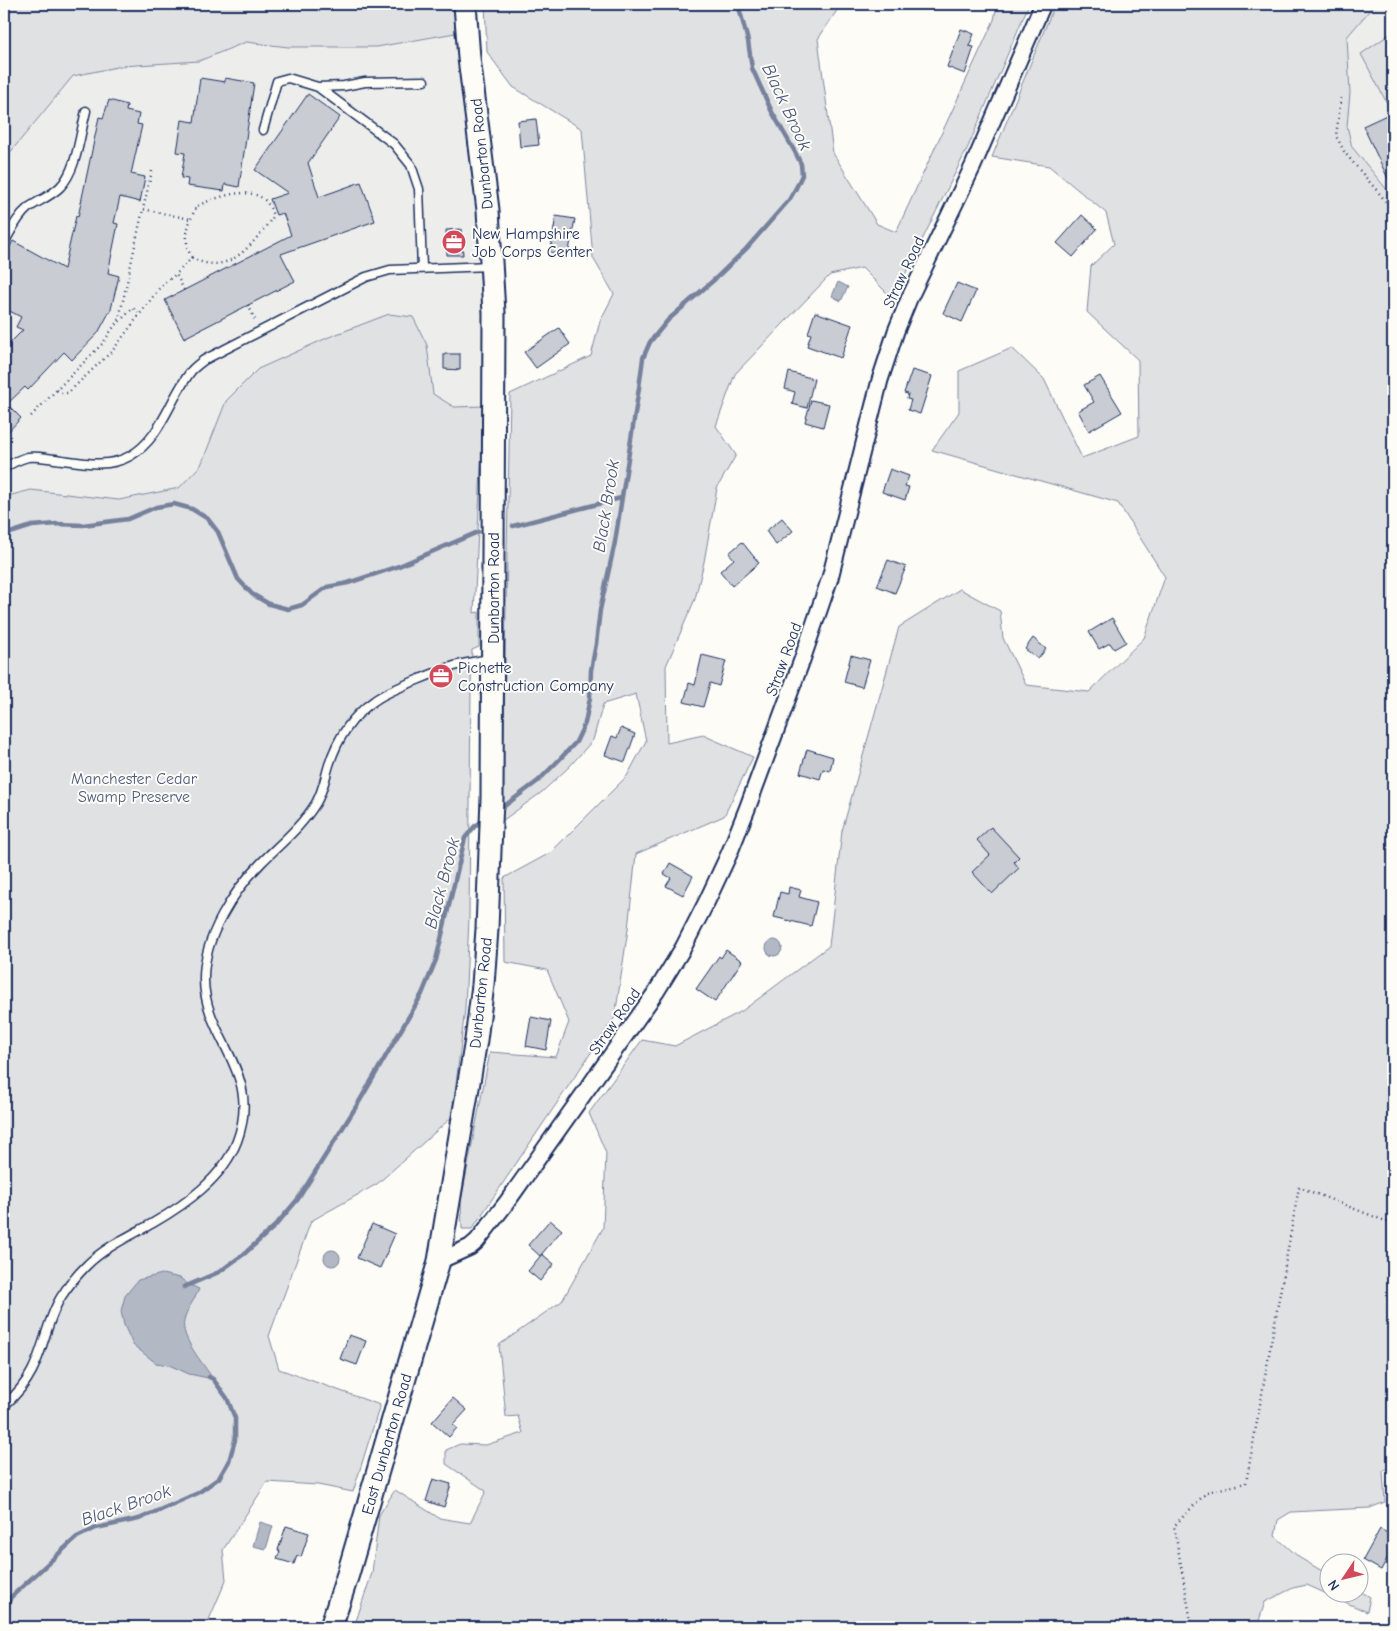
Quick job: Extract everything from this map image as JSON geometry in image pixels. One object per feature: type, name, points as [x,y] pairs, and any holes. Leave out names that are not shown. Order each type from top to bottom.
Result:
[{"type":"street","name":"Dunbarton Road","points":[[439,1261],[483,984],[492,798],[494,313],[488,210],[464,4]]},
{"type":"street","name":"Straw Road","points":[[439,1261],[470,1247],[477,1241],[507,1202],[656,992],[683,948],[707,901],[729,854],[748,806],[830,578],[880,380],[896,331],[909,299],[973,166],[1043,4]]},
{"type":"street","name":"East Dunbarton Road","points":[[331,1627],[439,1261]]},
{"type":"lane","points":[[263,130],[277,81],[288,78],[318,87],[344,86],[366,82],[424,81]]},
{"type":"lane","points":[[318,87],[394,144],[411,165],[419,189],[422,268]]},
{"type":"lane","points":[[4,243],[17,220],[28,209],[60,187],[71,172],[86,111]]},
{"type":"lane","points":[[4,468],[15,461],[30,457],[44,457],[90,464],[106,464],[120,461],[142,448],[152,437],[193,369],[204,360],[366,278],[390,270],[492,266]]},
{"type":"lane","points":[[4,1406],[24,1385],[33,1370],[60,1298],[73,1280],[102,1252],[156,1222],[190,1199],[217,1174],[235,1145],[241,1130],[243,1114],[244,1100],[241,1083],[206,1001],[204,979],[206,959],[212,938],[237,892],[249,875],[305,819],[323,789],[336,746],[344,731],[373,701],[414,681],[454,666],[492,658]]},
{"type":"path","points":[[1341,98],[1336,136],[1345,153],[1393,212]]},
{"type":"path","points":[[31,416],[103,343],[119,319],[152,171]]},
{"type":"path","points":[[248,193],[264,199],[272,212],[273,218],[251,246],[235,258],[214,264],[206,264],[192,258],[186,249],[190,219],[197,206],[229,194],[248,193]]},
{"type":"path","points":[[143,209],[190,219]]},
{"type":"path","points":[[57,390],[62,393],[68,393],[113,350],[161,286],[192,258]]},
{"type":"path","points":[[176,274],[184,290]]},
{"type":"path","points":[[248,305],[261,331]]},
{"type":"path","points":[[112,330],[133,308],[140,314]]},
{"type":"path","points":[[1192,1627],[1174,1526],[1207,1492],[1246,1483],[1299,1187],[1393,1224]]},
{"type":"shaded area","points":[[1375,4],[1393,4],[1393,197],[1352,147],[1347,126],[1350,93],[1347,37]]},
{"type":"shaded area","points":[[455,33],[468,107],[479,234],[485,319],[484,406],[454,407],[433,394],[427,345],[226,401],[201,466],[179,488],[119,500],[31,490],[4,497],[4,160],[73,76],[122,66],[199,61],[246,42],[288,47],[377,47]]},
{"type":"shaded area","points":[[838,282],[848,287],[841,301],[832,296]]},
{"type":"shaded area","points":[[774,940],[780,942],[782,948],[780,954],[774,956],[768,954],[766,948],[768,942]]},
{"type":"shaded area","points":[[332,1250],[338,1252],[340,1258],[338,1264],[332,1266],[326,1264],[324,1258],[326,1252]]},
{"type":"shaded area","points":[[162,1274],[180,1278],[199,1289],[187,1312],[184,1328],[189,1343],[213,1379],[189,1374],[169,1365],[156,1363],[133,1345],[124,1325],[121,1311],[125,1296],[138,1280]]},
{"type":"shaded area","points":[[260,1522],[273,1526],[266,1549],[253,1546]]},
{"type":"green space","points":[[4,4],[454,4],[455,33],[377,47],[288,47],[246,42],[199,61],[122,66],[73,76],[4,160]]},
{"type":"green space","points":[[485,4],[835,4],[838,9],[818,39],[833,153],[877,224],[896,232],[994,20],[997,4],[1029,4],[968,147],[893,299],[862,268],[830,275],[735,374],[716,426],[736,455],[717,488],[704,562],[695,599],[666,666],[667,743],[703,735],[753,757],[724,816],[636,854],[628,929],[615,1017],[472,1229],[462,1229],[461,1201],[490,1052],[556,1057],[569,1022],[547,970],[505,962],[504,878],[550,853],[627,776],[646,741],[636,694],[603,704],[593,740],[570,766],[542,792],[502,821],[510,394],[591,356],[600,321],[614,294],[593,258],[582,129],[513,87],[487,52]]},
{"type":"green space","points":[[1055,4],[1375,4],[1347,37],[1350,93],[1347,126],[1352,147],[1393,197],[1393,1464],[1383,1471],[1385,1502],[1370,1508],[1291,1512],[1278,1520],[1275,1536],[1300,1558],[1320,1570],[1320,1591],[1307,1585],[1293,1588],[1265,1602],[1257,1627],[354,1627],[372,1573],[379,1515],[395,1490],[439,1518],[470,1523],[486,1491],[446,1464],[446,1450],[460,1444],[486,1445],[523,1433],[518,1416],[506,1417],[499,1345],[562,1301],[603,1228],[606,1153],[589,1113],[642,1040],[675,1046],[742,1011],[829,946],[842,831],[899,627],[960,589],[1000,611],[1003,638],[1026,685],[1089,692],[1144,638],[1165,577],[1118,503],[932,450],[959,412],[959,371],[1012,348],[1044,379],[1082,458],[1139,436],[1138,360],[1087,312],[1091,266],[1114,244],[1106,213],[1049,166],[992,157]]},
{"type":"green space","points":[[1393,32],[1393,107],[1390,109],[1361,54]]},
{"type":"green space","name":"Manchester Cedar Swamp Preserve","points":[[389,314],[413,317],[427,345],[433,394],[454,407],[484,406],[474,613],[479,612],[479,647],[472,650],[469,918],[465,1009],[452,1117],[377,1184],[311,1221],[269,1336],[279,1369],[380,1405],[353,1492],[318,1485],[267,1482],[223,1550],[226,1580],[208,1622],[199,1627],[4,1627],[4,497],[31,490],[119,500],[179,488],[201,465],[226,401],[258,369],[329,337]]},
{"type":"green space","points":[[1349,1604],[1369,1604],[1367,1612]]},
{"type":"building","points":[[961,29],[974,34],[969,46],[974,47],[965,74],[947,67]]},
{"type":"building","points":[[200,78],[225,82],[225,78],[254,83],[239,187],[225,184],[224,191],[187,186],[188,179],[181,178],[185,153],[177,152],[182,120],[194,122]]},
{"type":"building","points":[[308,94],[340,117],[308,163],[319,197],[361,182],[375,221],[281,254],[295,281],[184,338],[165,300],[291,235],[283,213],[276,215],[270,199],[288,193],[255,170]]},
{"type":"building","points":[[109,100],[127,105],[126,111],[139,114],[137,124],[142,125],[131,174],[145,177],[140,202],[120,197],[114,223],[118,224],[108,273],[119,276],[111,309],[98,333],[72,360],[64,352],[28,390],[25,387],[7,404],[21,418],[4,436],[4,349],[23,330],[16,327],[21,317],[4,308],[4,258],[13,241],[64,269],[76,216],[78,217],[99,117],[103,118]]},
{"type":"building","points":[[1393,112],[1393,189],[1363,126]]},
{"type":"building","points":[[536,119],[539,145],[520,147],[518,121]]},
{"type":"building","points":[[1082,215],[1097,229],[1073,257],[1057,243]]},
{"type":"building","points":[[556,216],[575,219],[568,256],[550,252]]},
{"type":"building","name":"New Hampshire Job Corps Center","points":[[461,229],[463,255],[447,255],[446,230]]},
{"type":"building","points":[[957,283],[976,291],[962,322],[943,313]]},
{"type":"building","points":[[815,312],[852,325],[841,358],[807,346],[811,334],[808,333]]},
{"type":"building","points":[[559,328],[570,344],[536,368],[524,352]]},
{"type":"building","points":[[444,354],[460,354],[460,370],[444,369]]},
{"type":"building","points":[[912,370],[932,376],[920,414],[908,410],[911,400],[907,399],[908,394],[904,393]]},
{"type":"building","points":[[789,372],[814,379],[807,408],[792,404],[795,392],[785,389]]},
{"type":"building","points":[[1100,376],[1122,412],[1089,431],[1078,411],[1094,402],[1084,385]]},
{"type":"building","points":[[811,400],[829,404],[823,427],[805,422]]},
{"type":"building","points":[[890,469],[909,476],[905,486],[909,487],[905,500],[882,492]]},
{"type":"building","points":[[782,518],[793,531],[776,545],[766,531]]},
{"type":"building","points":[[742,542],[759,563],[732,586],[720,571],[734,559],[729,553]]},
{"type":"building","points":[[888,560],[906,567],[895,593],[877,586]]},
{"type":"building","points":[[1112,618],[1126,642],[1114,649],[1110,643],[1099,649],[1089,632]]},
{"type":"building","points":[[1033,638],[1046,649],[1038,659],[1025,649]]},
{"type":"building","points":[[702,655],[726,661],[719,686],[710,683],[703,707],[684,702],[689,683],[695,685]]},
{"type":"building","points":[[851,655],[870,660],[862,687],[844,682]]},
{"type":"building","points":[[621,728],[635,734],[625,762],[605,755],[612,736],[617,738]]},
{"type":"building","points":[[807,749],[833,757],[830,771],[823,769],[820,779],[800,773]]},
{"type":"building","points":[[991,827],[1019,857],[1014,862],[1019,868],[992,894],[972,872],[990,855],[977,840]]},
{"type":"building","points":[[670,863],[693,876],[683,895],[666,886],[671,878],[664,874]]},
{"type":"building","points":[[789,887],[801,890],[799,897],[817,902],[811,926],[774,917],[780,892],[788,894]]},
{"type":"building","points":[[726,950],[742,961],[715,1002],[696,989],[719,956],[721,958]]},
{"type":"building","points":[[531,1017],[551,1021],[546,1050],[526,1046]]},
{"type":"building","points":[[550,1220],[562,1230],[540,1256],[528,1245]]},
{"type":"building","points":[[372,1224],[395,1234],[380,1268],[357,1258]]},
{"type":"building","points":[[542,1254],[554,1264],[540,1281],[528,1271]]},
{"type":"building","points":[[349,1335],[366,1341],[357,1365],[340,1359]]},
{"type":"building","points":[[453,1398],[467,1410],[453,1425],[457,1428],[449,1437],[432,1422]]},
{"type":"building","points":[[433,1479],[451,1484],[444,1507],[426,1501]]},
{"type":"building","points":[[286,1526],[309,1533],[301,1557],[297,1556],[294,1564],[277,1559]]},
{"type":"building","points":[[1380,1529],[1393,1536],[1393,1547],[1381,1570],[1370,1564],[1370,1554],[1366,1554]]},
{"type":"waterway","name":"Black Brook","points":[[499,810],[538,781],[559,760],[576,742],[585,723],[590,698],[591,670],[600,610],[615,542],[643,358],[650,342],[668,320],[746,249],[789,200],[802,175],[801,164],[772,112],[752,68],[748,41],[738,4]]},
{"type":"waterway","points":[[513,526],[621,498]]},
{"type":"waterway","points":[[4,535],[32,526],[57,524],[83,525],[128,519],[156,507],[174,504],[192,509],[208,519],[218,532],[238,579],[252,594],[269,604],[288,609],[302,605],[327,587],[348,583],[399,566],[478,532]]},
{"type":"waterway","name":"Black Brook","points":[[184,1287],[219,1272],[244,1254],[275,1226],[298,1199],[359,1102],[422,994],[436,960],[465,838],[475,826],[484,820]]},
{"type":"waterway","name":"Black Brook","points":[[4,1612],[11,1597],[77,1537],[96,1528],[139,1519],[198,1493],[219,1478],[229,1461],[235,1440],[235,1418],[227,1398],[213,1379],[209,1377]]},
{"type":"place","name":"New Hampshire Job Corps Center","points":[[454,242]]},
{"type":"place","name":"Pichette Construction Company","points":[[441,676]]}]
